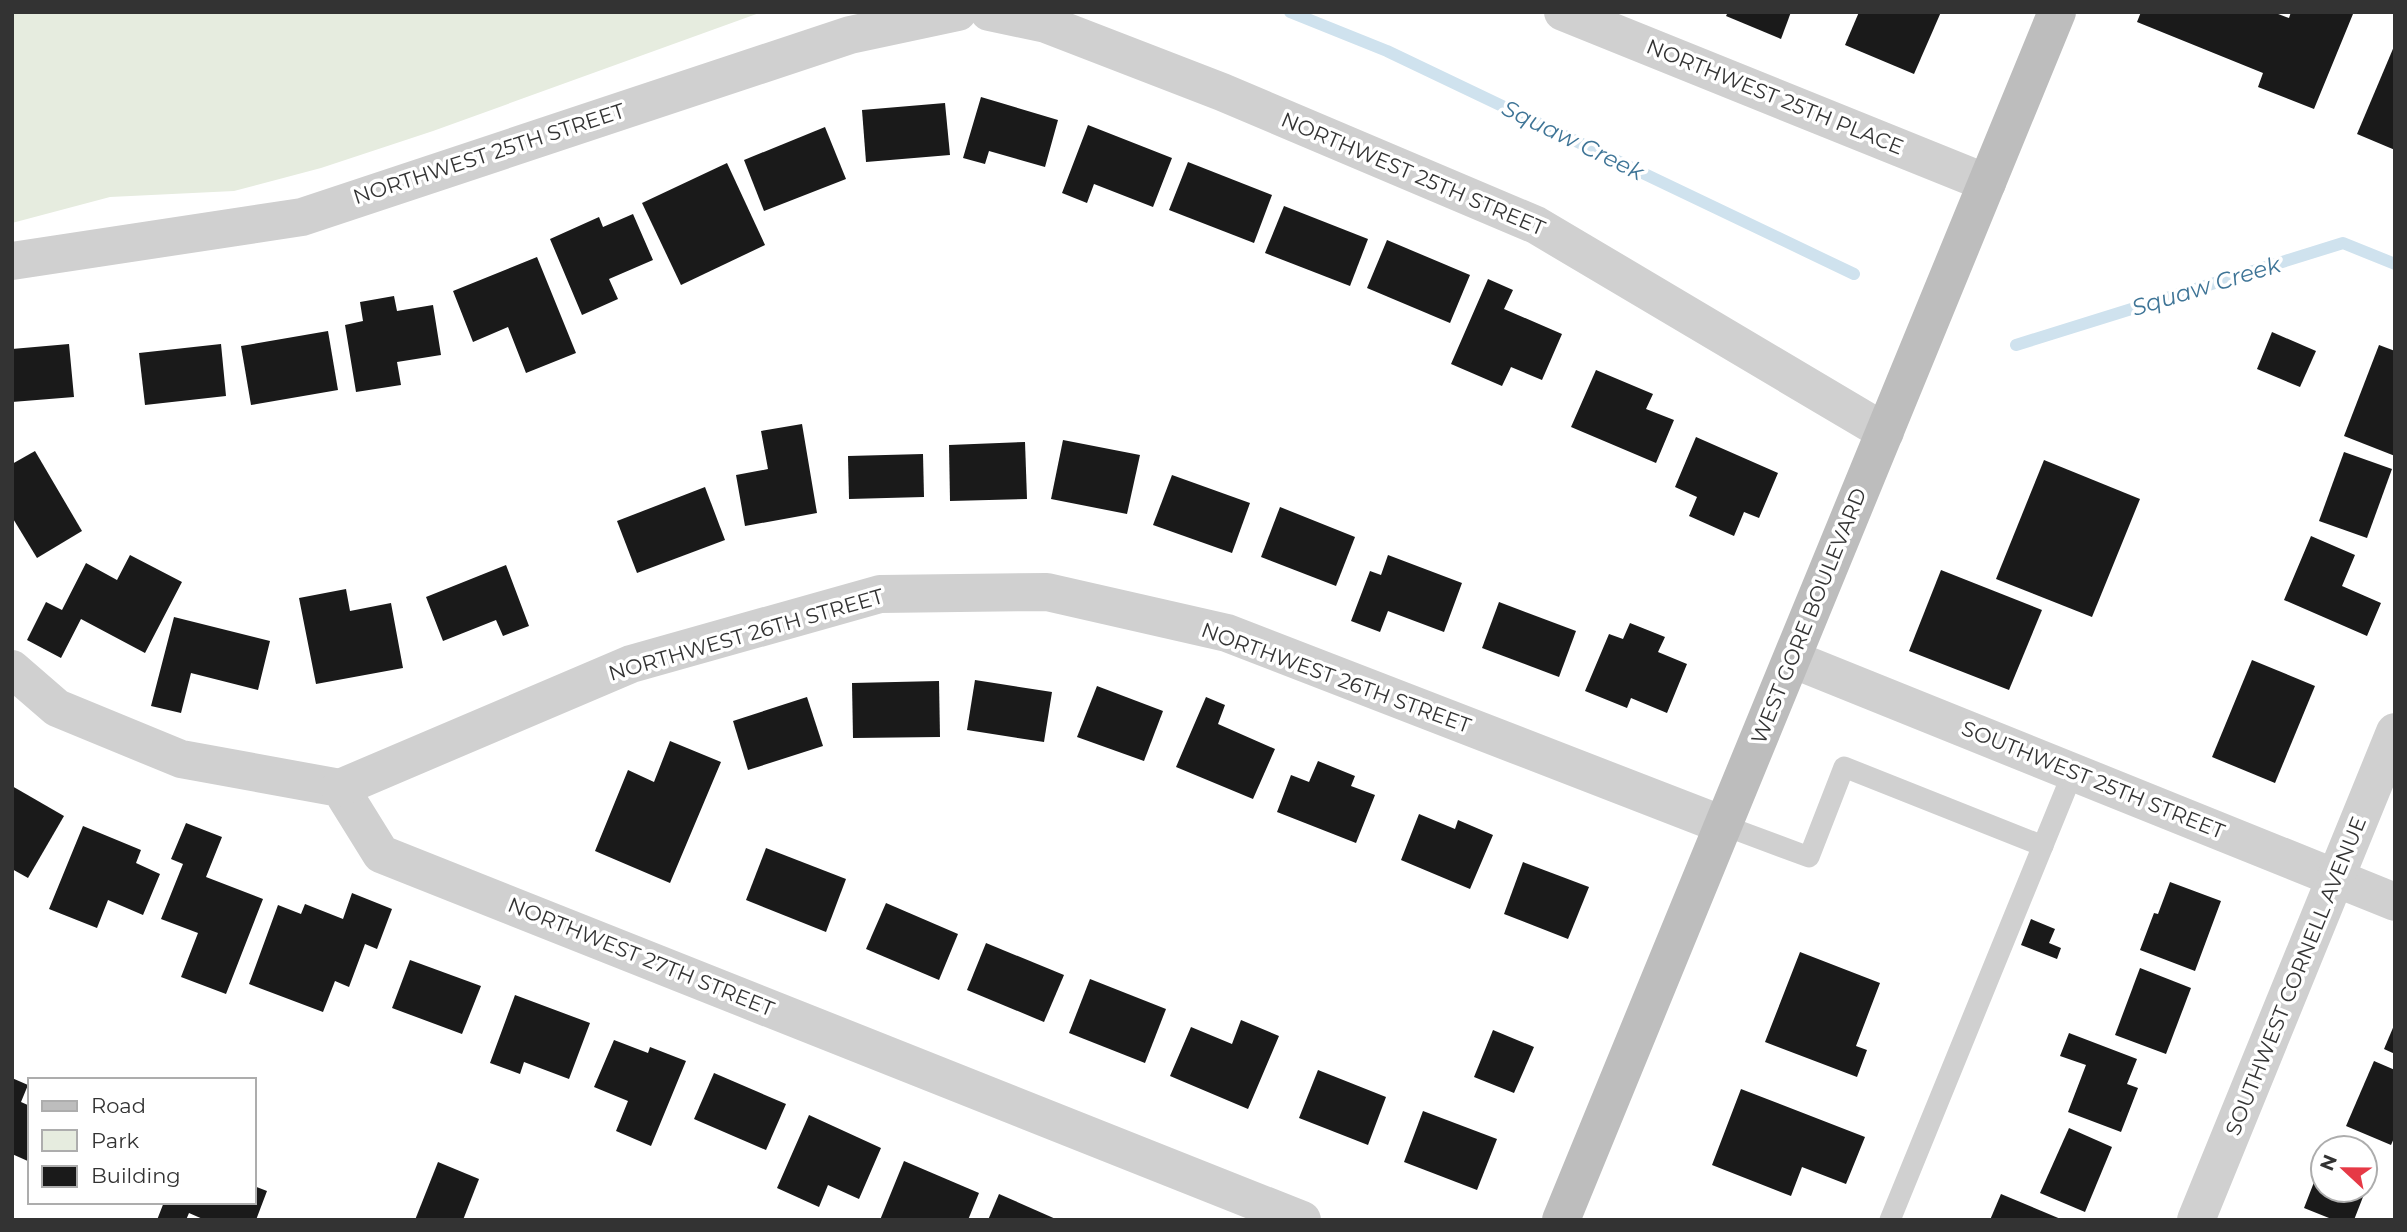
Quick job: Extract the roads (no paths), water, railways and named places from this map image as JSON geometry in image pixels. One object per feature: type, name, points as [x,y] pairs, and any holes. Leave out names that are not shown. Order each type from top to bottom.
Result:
[{"type":"main road","name":"WEST GORE BOULEVARD","points":[[1561,1220],[2057,12]]},
{"type":"street","name":"NORTHWEST 25TH STREET","points":[[12,261],[303,217],[850,35],[958,12]]},
{"type":"street","name":"NORTHWEST 25TH STREET","points":[[989,12],[1046,24],[1209,87],[1536,225],[1885,432]]},
{"type":"street","name":"NORTHWEST 25TH PLACE","points":[[1563,12],[1987,183]]},
{"type":"street","name":"NORTHWEST 26TH STREET","points":[[340,788],[631,664],[880,594],[1047,592],[1227,634],[1723,825]]},
{"type":"street","name":"SOUTHWEST 25TH STREET","points":[[1792,659],[2395,902]]},
{"type":"street","points":[[12,669],[57,708],[181,759],[340,788]]},
{"type":"street","name":"SOUTHWEST CORNELL AVENUE","points":[[2196,1220],[2395,732]]},
{"type":"street","name":"NORTHWEST 27TH STREET","points":[[340,788],[381,854],[1302,1220]]},
{"type":"lane","points":[[1723,825],[1809,857],[1844,767],[2043,846]]},
{"type":"lane","points":[[1890,1220],[2073,772]]},
{"type":"waterway","name":"Squaw Creek","points":[[1290,12],[1387,51],[1854,274]]},
{"type":"waterway","name":"Squaw Creek","points":[[2016,345],[2343,243],[2395,264]]}]
